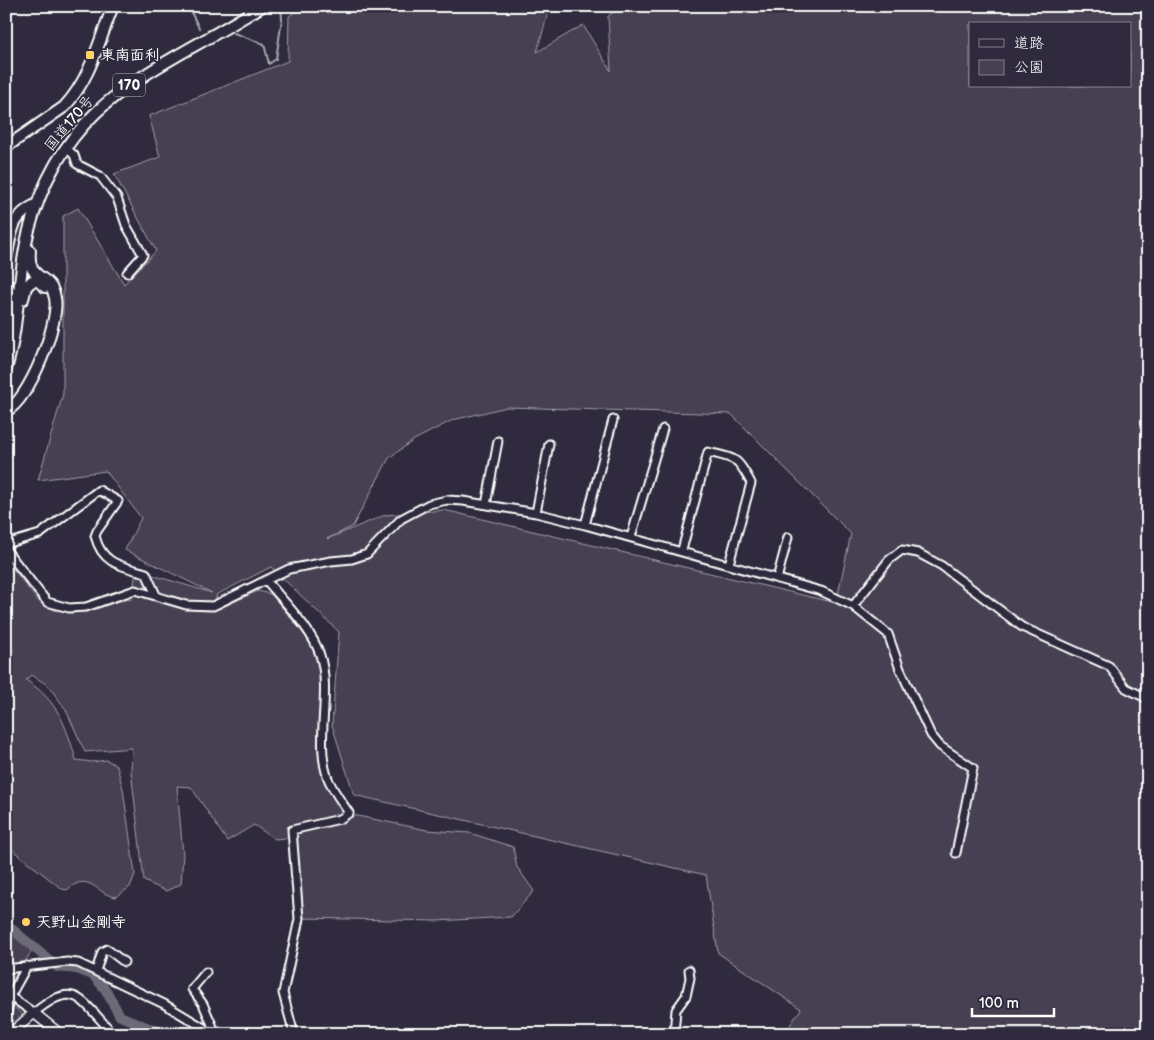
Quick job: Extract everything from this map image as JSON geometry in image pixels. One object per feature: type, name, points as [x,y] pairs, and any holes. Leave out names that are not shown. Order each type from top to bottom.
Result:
[{"type":"highway","name":"国道170号","points":[[6,147],[64,107],[71,99],[84,80],[112,6]]},
{"type":"highway","name":"国道170号","points":[[6,369],[13,342],[25,245],[36,204],[45,182],[65,147],[101,106],[119,92],[148,72],[262,6]]},
{"type":"highway","points":[[6,412],[13,406],[35,374],[49,341],[55,316],[56,307],[53,290],[46,280],[32,271],[29,261],[32,231],[45,182]]},
{"type":"highway","points":[[6,258],[16,219],[22,211],[36,204]]},
{"type":"highway","points":[[6,407],[31,372],[48,331],[51,303],[45,287],[38,281],[32,281],[26,287],[21,316],[15,327]]},
{"type":"highway","points":[[6,283],[12,295],[13,342]]},
{"type":"main road","points":[[10,1034],[34,1014],[60,1034]]},
{"type":"street","points":[[65,147],[74,155],[77,164],[100,176],[117,198],[123,218],[143,255],[127,273]]},
{"type":"street","points":[[585,525],[613,420]]},
{"type":"street","points":[[631,537],[663,429]]},
{"type":"street","points":[[486,505],[498,441]]},
{"type":"street","points":[[536,513],[549,444]]},
{"type":"street","points":[[682,550],[708,452],[734,458],[740,463],[751,483],[729,564]]},
{"type":"street","points":[[6,544],[40,534],[100,490],[118,501],[94,536],[97,546],[108,560],[146,573],[156,595]]},
{"type":"street","points":[[6,550],[47,602],[69,608],[86,607],[135,590],[186,605],[213,606],[289,569],[352,559],[367,554],[401,519],[429,504],[447,500],[536,513],[682,550],[821,591],[853,606],[888,634],[900,669],[931,735],[940,746],[973,768],[956,853]]},
{"type":"street","points":[[777,579],[788,537]]},
{"type":"street","points":[[853,606],[889,560],[902,550],[918,553],[942,566],[1022,627],[1108,666],[1126,688],[1148,699]]},
{"type":"street","points":[[266,580],[312,638],[319,652],[323,677],[324,758],[327,775],[348,813],[340,819],[292,830],[299,919],[283,993],[294,1034]]},
{"type":"street","points":[[96,971],[102,952],[107,949],[124,962]]},
{"type":"street","points":[[6,969],[57,963],[78,963],[164,1004],[209,1033],[213,1027],[208,1013],[192,989],[206,972]]},
{"type":"street","points":[[6,1016],[11,997],[26,966]]},
{"type":"street","points":[[674,1034],[676,1010],[686,996],[690,978],[689,970]]},
{"type":"street","points":[[11,997],[34,1014],[54,997],[71,994],[82,1001],[114,1034]]},
{"type":"green space","points":[[303,6],[550,6],[537,52],[583,25],[611,71],[608,16],[623,6],[1148,6],[1148,1034],[784,1034],[801,1009],[718,953],[706,875],[354,795],[332,725],[339,632],[271,567],[216,595],[218,609],[258,591],[271,594],[312,644],[320,664],[321,763],[324,781],[343,813],[427,830],[470,833],[513,847],[517,867],[534,891],[511,917],[436,921],[303,918],[297,837],[275,839],[254,825],[227,841],[191,787],[177,786],[183,855],[181,884],[166,891],[144,881],[131,771],[132,748],[85,752],[66,710],[48,685],[31,675],[26,680],[46,696],[53,705],[64,725],[76,760],[92,762],[107,760],[117,766],[123,789],[135,874],[130,887],[116,897],[103,892],[93,885],[82,882],[75,884],[67,890],[62,889],[6,845],[6,681],[9,680],[6,679],[6,593],[11,566],[38,601],[56,611],[132,599],[136,570],[212,593],[125,550],[141,518],[106,471],[38,480],[63,394],[63,216],[78,208],[124,284],[156,251],[114,174],[160,157],[149,116],[288,61],[289,16]],"holes":[[[507,407],[731,414],[851,534],[836,603],[444,510],[385,515],[327,539],[353,526],[389,458],[414,440],[453,420]]]},
{"type":"green space","points":[[6,927],[29,944],[31,952],[24,964],[6,967]]},
{"type":"green space","points":[[6,971],[21,971],[6,1000]]},
{"type":"green space","points":[[12,1007],[24,1016],[6,1032]]},
{"type":"waterway","points":[[188,6],[199,28]]},
{"type":"waterway","points":[[234,33],[264,44],[269,64],[276,59],[282,19],[281,6]]},
{"type":"waterway","points":[[6,924],[57,967],[77,969],[93,975],[105,989],[120,1016],[149,1028],[178,1034]]},
{"type":"place","name":"東南面利","points":[[90,55]]},
{"type":"place","name":"天野山金剛寺","points":[[26,922]]}]
